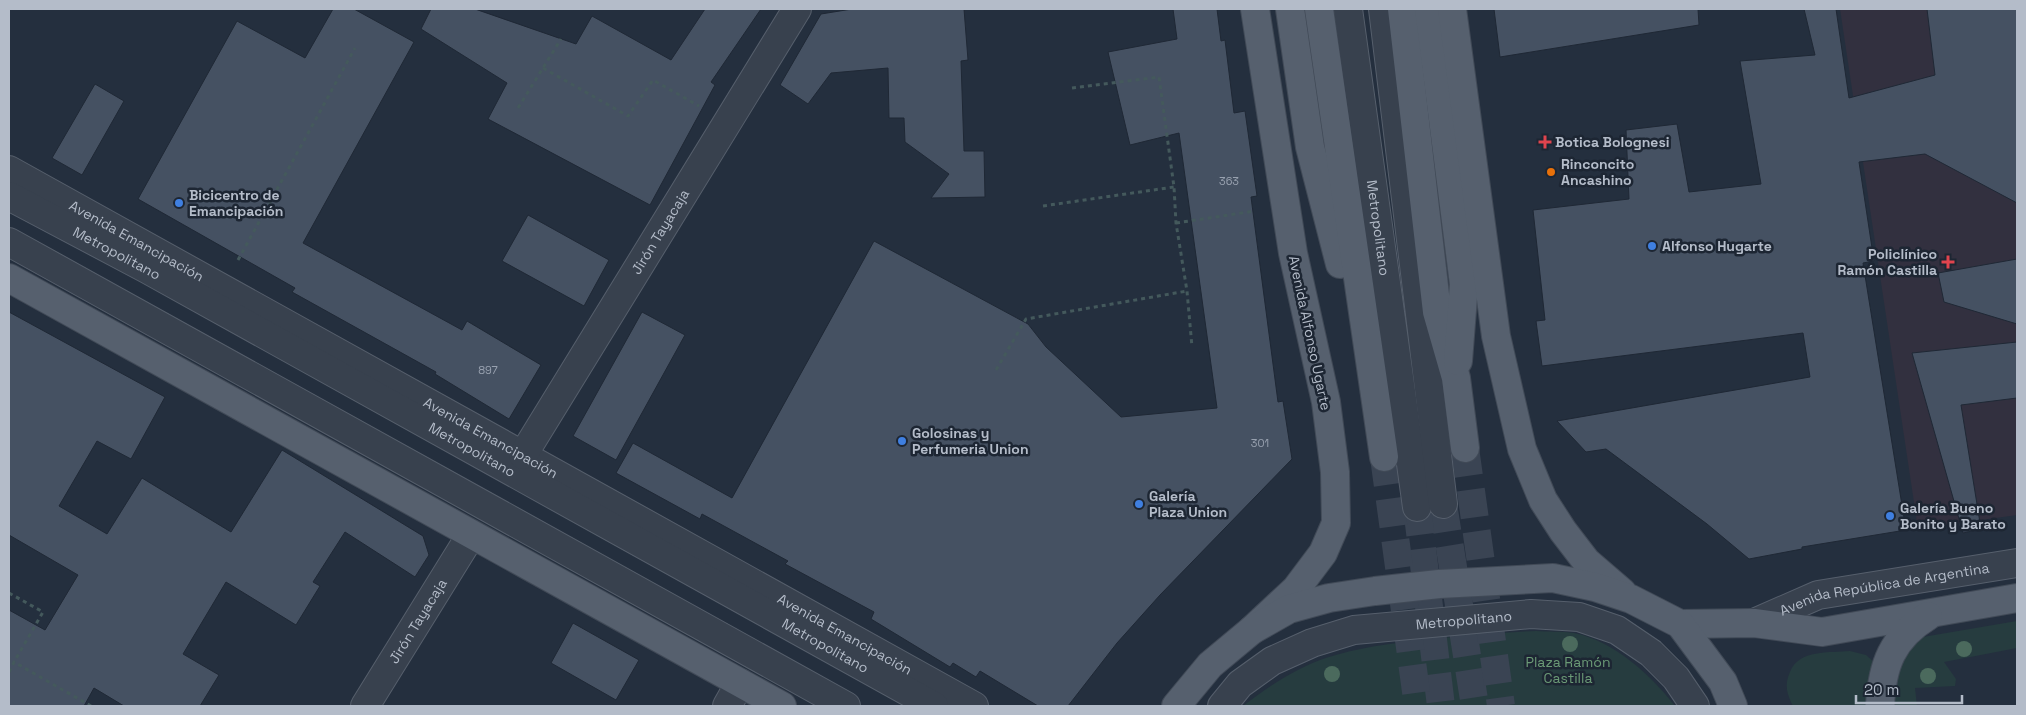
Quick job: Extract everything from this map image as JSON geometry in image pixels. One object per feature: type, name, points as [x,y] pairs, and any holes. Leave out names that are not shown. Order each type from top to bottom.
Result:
[{"type":"main road","name":"Avenida Alfonso Ugarte","points":[[1252,630],[1296,589],[1323,553],[1336,523],[1335,472],[1326,402],[1292,253],[1255,9]]},
{"type":"main road","points":[[1290,9],[1310,147],[1372,390]]},
{"type":"main road","points":[[1319,9],[1372,390],[1384,457]]},
{"type":"main road","points":[[1402,9],[1437,312],[1456,378],[1465,448]]},
{"type":"main road","points":[[1429,9],[1464,284],[1456,378]]},
{"type":"main road","points":[[1452,9],[1496,336],[1522,450],[1543,500],[1563,531],[1586,561],[1631,599]]},
{"type":"main road","points":[[9,278],[471,535],[733,695],[782,706]]},
{"type":"main road","points":[[1176,706],[1210,665],[1252,630],[1289,609],[1328,598],[1439,584],[1553,578],[1594,587],[1631,599],[1680,624],[1723,682],[1734,706]]},
{"type":"main road","name":"Avenida República de Argentina","points":[[1680,624],[1754,623],[1822,632],[2017,598]]},
{"type":"main road","points":[[1880,706],[1885,673],[1893,648],[1912,626],[1931,614]]},
{"type":"street","name":"Jirón Tayacaja","points":[[523,455],[797,9]]},
{"type":"street","name":"Metropolitano","points":[[1348,9],[1430,505],[1383,9]]},
{"type":"street","name":"Avenida Emancipación","points":[[9,170],[974,706]]},
{"type":"street","name":"Metropolitano","points":[[9,196],[147,269],[934,706]]},
{"type":"street","points":[[9,242],[846,706]]},
{"type":"street","name":"Jirón Tayacaja","points":[[366,706],[471,535]]},
{"type":"street","name":"Avenida República de Argentina","points":[[1754,623],[1818,595],[2017,563]]},
{"type":"street","name":"Metropolitano","points":[[1222,706],[1240,684],[1272,660],[1320,640],[1354,630],[1531,614],[1579,617],[1617,630],[1651,653],[1676,678],[1695,706]]},
{"type":"path","points":[[518,108],[561,39]]},
{"type":"path","points":[[222,288],[355,48]]},
{"type":"path","points":[[543,68],[628,116],[653,80],[728,122]]},
{"type":"path","points":[[1072,88],[1160,76],[1174,187],[1176,222],[1187,291],[1192,347]]},
{"type":"path","points":[[1042,206],[1174,187]]},
{"type":"path","points":[[1176,222],[1285,206]]},
{"type":"path","points":[[996,370],[1026,318],[1187,291]]},
{"type":"path","points":[[9,593],[43,612],[9,672]]},
{"type":"path","points":[[14,662],[90,706]]},
{"type":"shaded area","name":"Policlínico Ramón Castilla","points":[[1840,9],[2017,9],[2017,515],[1918,529]]},
{"type":"green space","points":[[2017,621],[2017,648],[1944,662],[1956,679],[1955,686],[1915,688],[1917,706],[1893,706],[1896,674],[1906,653],[1923,637]]},
{"type":"green space","name":"Plaza Ramón Castilla","points":[[1536,631],[1574,633],[1603,643],[1643,671],[1675,706],[1243,706],[1264,690],[1299,670],[1323,659],[1349,652],[1388,644],[1441,638]]},
{"type":"green space","points":[[1850,651],[1866,655],[1876,664],[1867,706],[1793,706],[1788,693],[1788,677],[1794,665],[1800,659],[1825,652]]},
{"type":"building","points":[[333,9],[354,9],[414,42],[303,243],[462,330],[467,321],[541,365],[509,419],[435,374],[436,372],[292,292],[295,288],[138,199],[237,21],[305,58]]},
{"type":"building","points":[[431,9],[475,9],[576,44],[592,16],[671,60],[705,9],[761,9],[711,82],[715,85],[650,205],[488,119],[507,83],[421,29]]},
{"type":"building","points":[[852,9],[964,9],[968,60],[961,61],[964,151],[984,151],[985,197],[931,198],[949,174],[905,142],[904,118],[889,118],[888,68],[831,73],[808,104],[780,85],[821,14]]},
{"type":"building","points":[[1173,9],[1217,9],[1221,41],[1225,40],[1234,113],[1245,111],[1257,196],[1251,197],[1278,402],[1283,401],[1292,459],[1160,595],[1117,643],[1068,706],[1038,706],[980,671],[976,677],[953,663],[950,667],[871,619],[874,612],[785,564],[788,561],[702,514],[700,519],[616,473],[633,443],[732,498],[874,241],[1028,324],[1046,347],[1121,417],[1217,408],[1179,133],[1130,145],[1108,52],[1177,39]]},
{"type":"building","points":[[1494,9],[1698,9],[1699,25],[1500,57]]},
{"type":"building","points":[[1804,9],[1836,9],[1849,98],[1935,75],[1927,9],[2017,9],[2017,203],[1925,154],[1859,162],[1874,261],[1863,263],[1906,530],[1802,547],[1802,549],[1749,559],[1707,524],[1606,449],[1586,452],[1557,421],[1810,377],[1803,333],[1542,366],[1536,321],[1545,320],[1533,210],[1629,199],[1626,130],[1677,124],[1689,192],[1761,184],[1740,61],[1815,55]]},
{"type":"building","points":[[95,84],[124,101],[82,175],[52,158]]},
{"type":"building","points":[[528,215],[609,260],[584,306],[502,261]]},
{"type":"building","points":[[2017,259],[2017,324],[1944,302],[1938,273]]},
{"type":"building","points":[[9,312],[165,397],[131,459],[97,441],[59,506],[107,534],[142,478],[231,532],[282,450],[423,536],[429,555],[415,577],[345,532],[313,582],[320,586],[296,625],[226,582],[183,654],[219,675],[200,706],[124,706],[94,688],[84,706],[9,706],[9,610],[45,630],[78,575],[9,535]]},
{"type":"building","points":[[642,312],[685,335],[616,460],[573,436]]},
{"type":"building","points":[[2017,342],[2017,398],[1961,405],[1981,529],[1963,533],[1912,353]]},
{"type":"building","points":[[573,623],[639,660],[616,700],[551,663]]},
{"type":"tunnel","points":[[1465,448],[1501,706]]},
{"type":"tunnel","points":[[1384,457],[1418,706]]},
{"type":"tunnel","points":[[1443,504],[1475,706]]},
{"type":"tunnel","points":[[1417,507],[1441,706]]},
{"type":"place","name":"Botica Bolognesi","points":[[1545,142]]},
{"type":"place","name":"Rinconcito Ancashino","points":[[1551,172]]},
{"type":"place","name":"Bicicentro de Emancipación","points":[[179,203]]},
{"type":"place","name":"Alfonso Hugarte","points":[[1652,246]]},
{"type":"place","name":"Policlínico Ramón Castilla","points":[[1948,262]]},
{"type":"place","name":"Golosinas y Perfumeria Union","points":[[902,441]]},
{"type":"place","name":"Galería Plaza Union","points":[[1139,504]]},
{"type":"place","name":"Galería Bueno Bonito y Barato","points":[[1890,516]]}]
